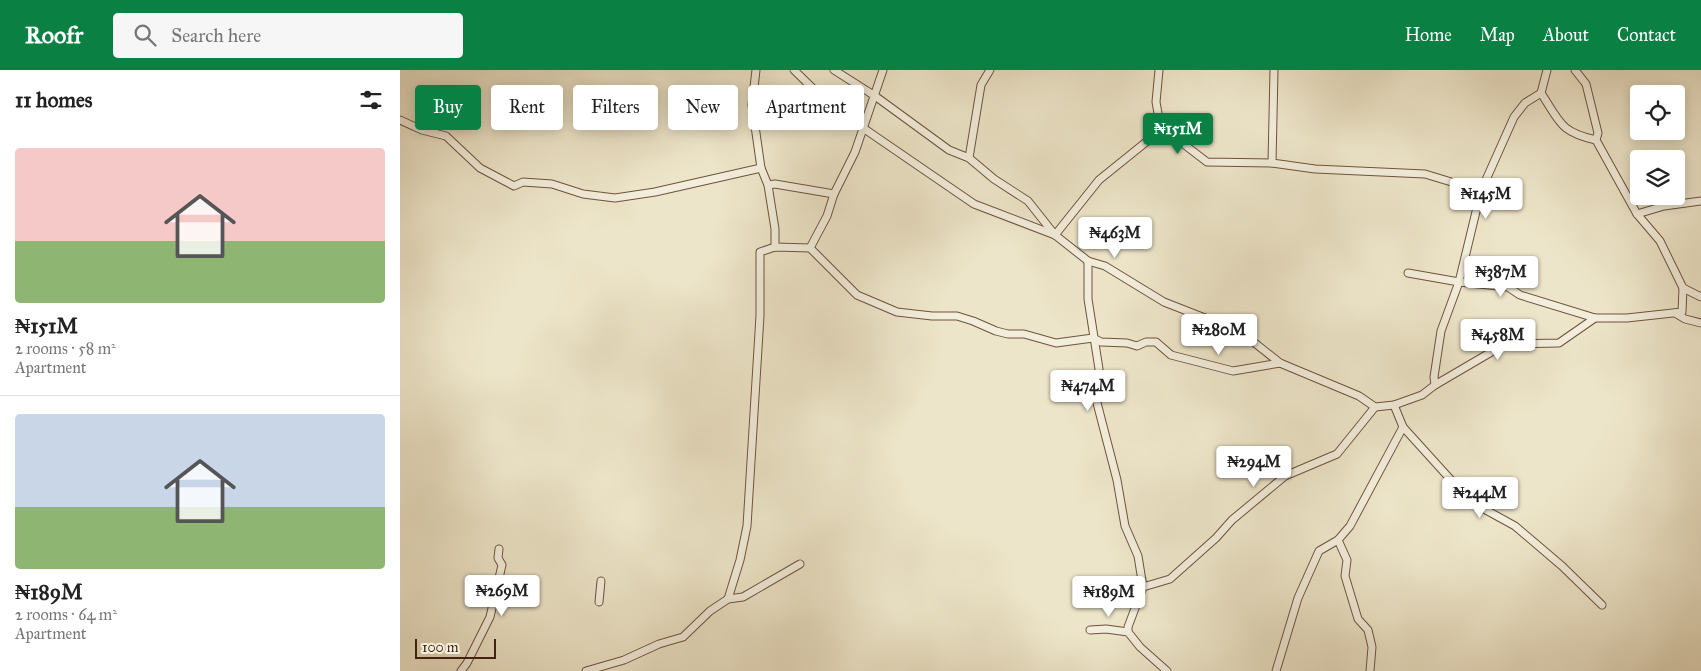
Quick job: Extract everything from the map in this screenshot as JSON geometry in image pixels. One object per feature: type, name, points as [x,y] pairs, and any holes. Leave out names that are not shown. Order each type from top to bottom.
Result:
[{"type":"street","points":[[756,70],[752,105],[761,168],[768,185],[775,229],[775,246]]},
{"type":"street","points":[[794,70],[809,85]]},
{"type":"street","points":[[834,70],[875,96],[950,150],[969,158],[994,180],[1028,201],[1055,235],[1088,261],[1104,266],[1164,302],[1246,336],[1280,362],[1359,396],[1376,407],[1394,405],[1422,395],[1435,385],[1505,344],[1559,343],[1595,318]]},
{"type":"street","points":[[883,70],[864,128],[974,204],[1055,235]]},
{"type":"street","points":[[969,158],[981,85],[990,70]]},
{"type":"street","points":[[1159,70],[1156,102],[1161,130]]},
{"type":"street","points":[[1272,163],[1274,70]]},
{"type":"street","points":[[1435,385],[1434,377],[1441,331],[1459,282],[1481,192],[1514,117],[1525,103],[1541,93],[1547,70]]},
{"type":"street","points":[[1408,273],[1459,282],[1508,287],[1520,295],[1595,318],[1628,318],[1682,312],[1683,288],[1660,241],[1637,214],[1596,140],[1598,133],[1586,84],[1575,70]]},
{"type":"street","points":[[1541,93],[1564,128],[1581,136],[1596,140]]},
{"type":"street","points":[[400,120],[422,130],[446,136],[480,168],[514,186],[523,182],[552,184],[583,194],[614,198],[655,192],[761,168]]},
{"type":"street","points":[[810,248],[827,216],[834,194],[855,152],[863,130]]},
{"type":"street","points":[[1055,235],[1099,180],[1161,130]]},
{"type":"street","points":[[1161,130],[1177,139],[1207,162],[1272,163],[1316,169],[1425,174],[1481,192]]},
{"type":"street","points":[[768,185],[775,184],[834,194]]},
{"type":"street","points":[[1637,214],[1664,206],[1701,201]]},
{"type":"street","points":[[728,599],[740,560],[747,526],[760,316],[760,252],[775,246],[810,248],[858,295],[897,312],[932,316],[957,316],[996,331],[1008,334],[1024,334],[1056,343],[1093,338],[1101,342],[1127,343],[1137,346],[1146,342],[1156,342],[1171,355],[1233,371],[1280,362]]},
{"type":"street","points":[[1088,261],[1088,299],[1099,369],[1096,399],[1117,480],[1125,526],[1138,556],[1143,587],[1128,627],[1128,632],[1140,647],[1168,671]]},
{"type":"street","points":[[1683,288],[1701,297]]},
{"type":"street","points":[[1675,313],[1685,319],[1701,323]]},
{"type":"street","points":[[1394,405],[1403,427],[1460,491],[1484,509],[1514,526],[1562,566],[1602,604]]},
{"type":"street","points":[[1143,587],[1170,579],[1216,538],[1232,520],[1285,476],[1337,454],[1376,407]]},
{"type":"street","points":[[1276,671],[1298,598],[1319,550],[1338,540],[1350,526],[1403,427]]},
{"type":"street","points":[[1338,540],[1347,560],[1345,576],[1358,619],[1368,630],[1372,648],[1370,671]]},
{"type":"street","points":[[461,671],[467,663],[490,617],[502,565],[498,558],[499,549]]},
{"type":"street","points":[[586,671],[624,660],[658,644],[683,637],[710,611],[728,599],[743,597],[800,564]]},
{"type":"street","points":[[599,602],[601,580]]},
{"type":"street","points":[[1090,630],[1106,629],[1128,632]]}]
